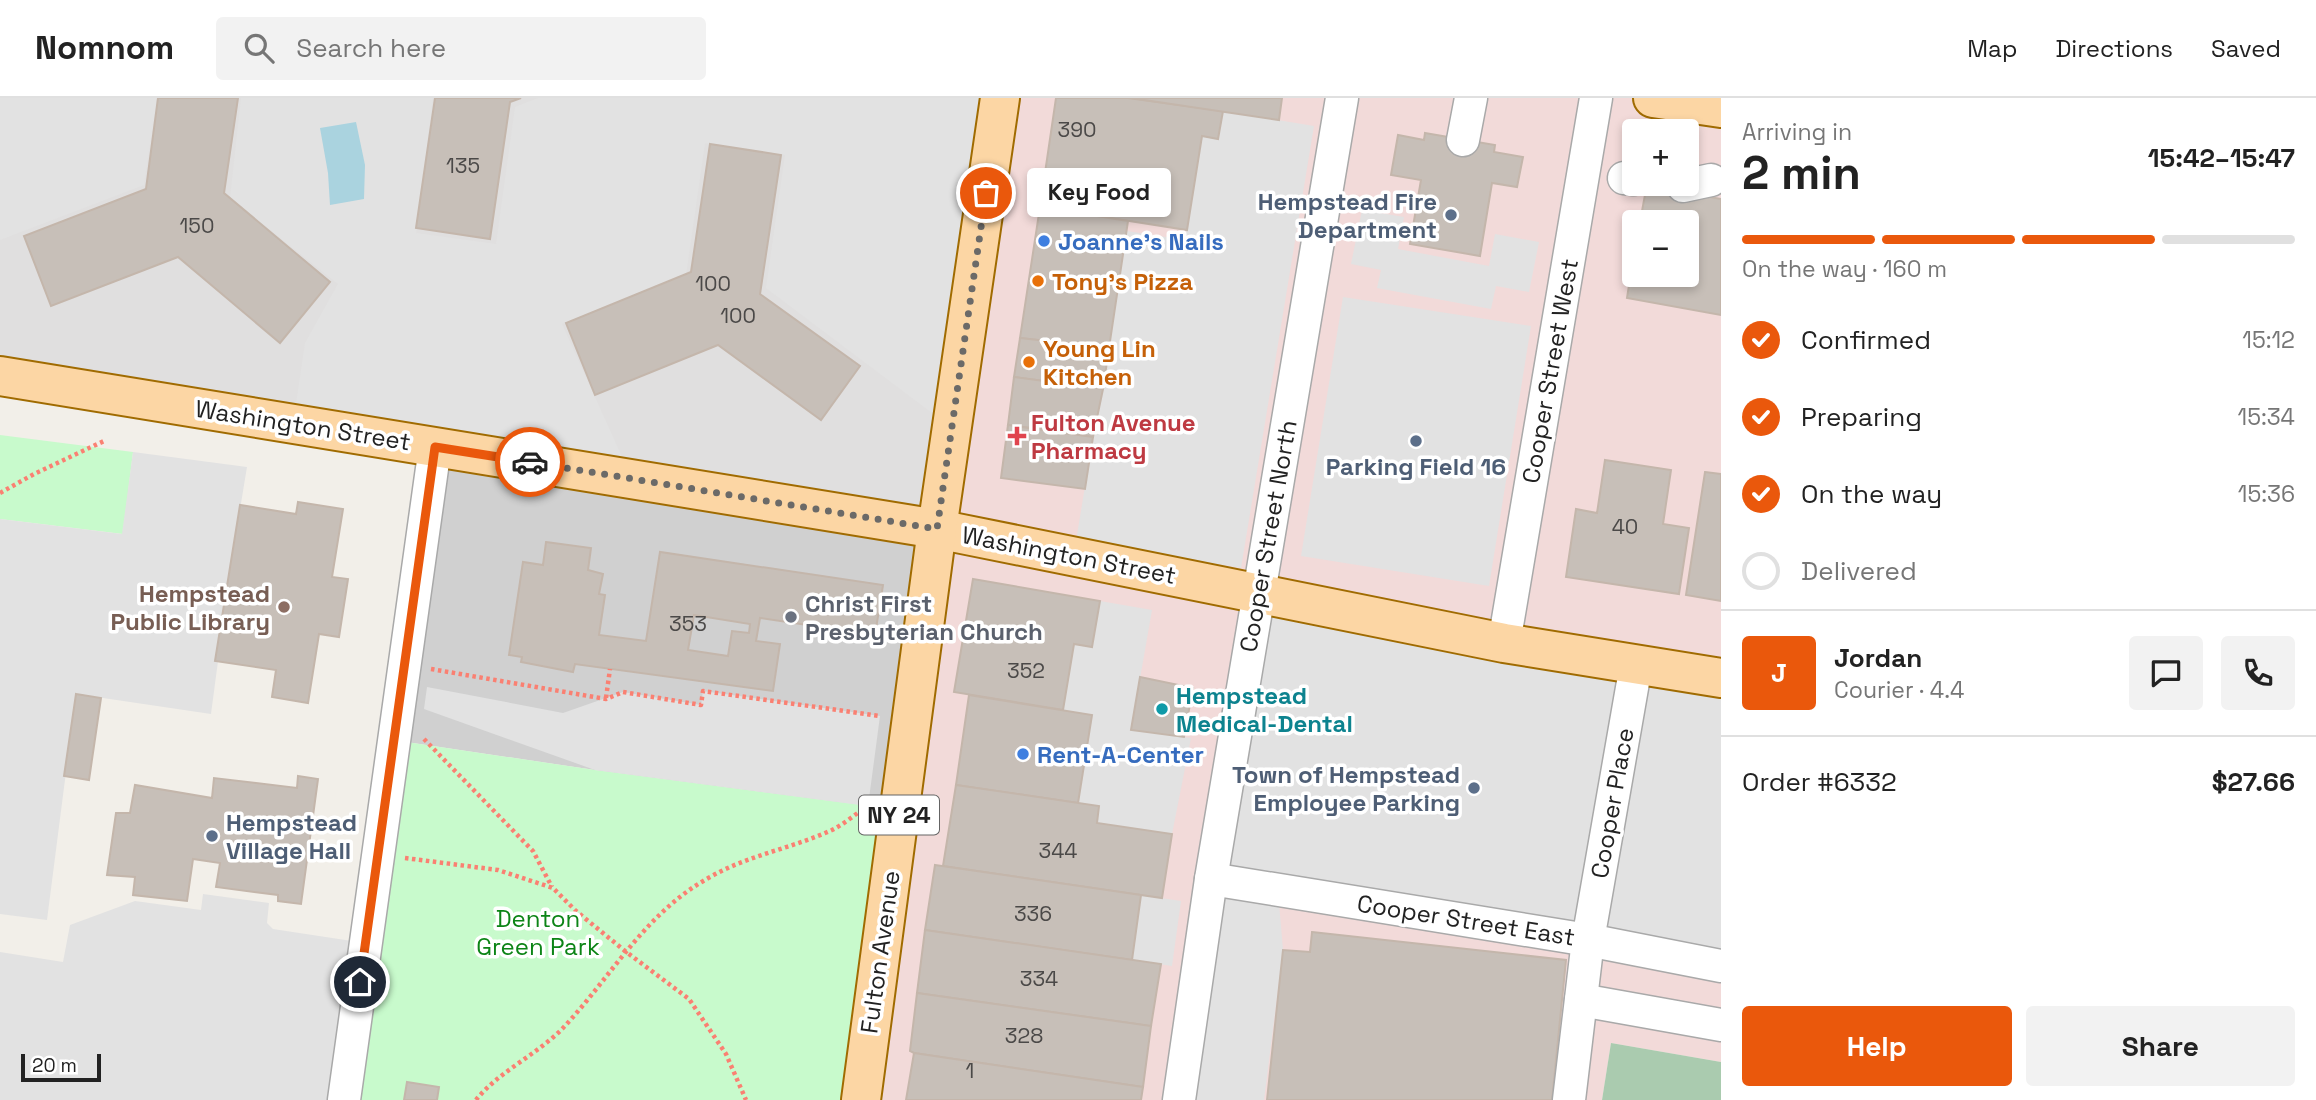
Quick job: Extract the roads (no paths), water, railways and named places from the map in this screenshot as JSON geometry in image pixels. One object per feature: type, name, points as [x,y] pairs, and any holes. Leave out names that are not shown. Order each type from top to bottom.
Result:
[{"type":"main road","name":"Fulton Avenue","points":[[861,1100],[937,529],[1000,98]]},
{"type":"main road","points":[[1653,98],[1721,108]]},
{"type":"main road","name":"Washington Street","points":[[0,376],[937,529],[1504,643],[1721,678]]},
{"type":"street","name":"Cooper Street North","points":[[1180,1100],[1211,879],[1342,98]]},
{"type":"street","points":[[1463,140],[1471,98]]},
{"type":"street","name":"Cooper Street West","points":[[1504,643],[1596,98]]},
{"type":"street","points":[[344,1100],[435,447]]},
{"type":"street","name":"Cooper Place","points":[[1569,1100],[1588,940],[1636,665]]},
{"type":"street","name":"Cooper Street East","points":[[1211,879],[1588,940],[1721,966]]},
{"type":"street","points":[[1581,1000],[1721,1025]]},
{"type":"water","points":[[356,122],[365,165],[364,199],[330,205],[328,173],[320,128]]},
{"type":"place","name":"Key Food","points":[[986,193]]},
{"type":"place","name":"Hempstead Fire Department","points":[[1451,215]]},
{"type":"place","name":"Joanne's Nails","points":[[1044,241]]},
{"type":"place","name":"Tony's Pizza","points":[[1038,281]]},
{"type":"place","name":"Young Lin Kitchen","points":[[1029,362]]},
{"type":"place","name":"Fulton Avenue Pharmacy","points":[[1017,436]]},
{"type":"place","name":"Parking Field 16","points":[[1416,441]]},
{"type":"place","name":"Hempstead Public Library","points":[[284,607]]},
{"type":"place","name":"Christ First Presbyterian Church","points":[[791,617]]},
{"type":"place","name":"Hempstead Medical-Dental","points":[[1162,709]]},
{"type":"place","name":"Rent-A-Center","points":[[1023,754]]},
{"type":"place","name":"Town of Hempstead Employee Parking","points":[[1474,788]]},
{"type":"place","name":"Hempstead Village Hall","points":[[212,836]]},
{"type":"park label","name":"Denton Green Park","points":[[538,932]]}]
